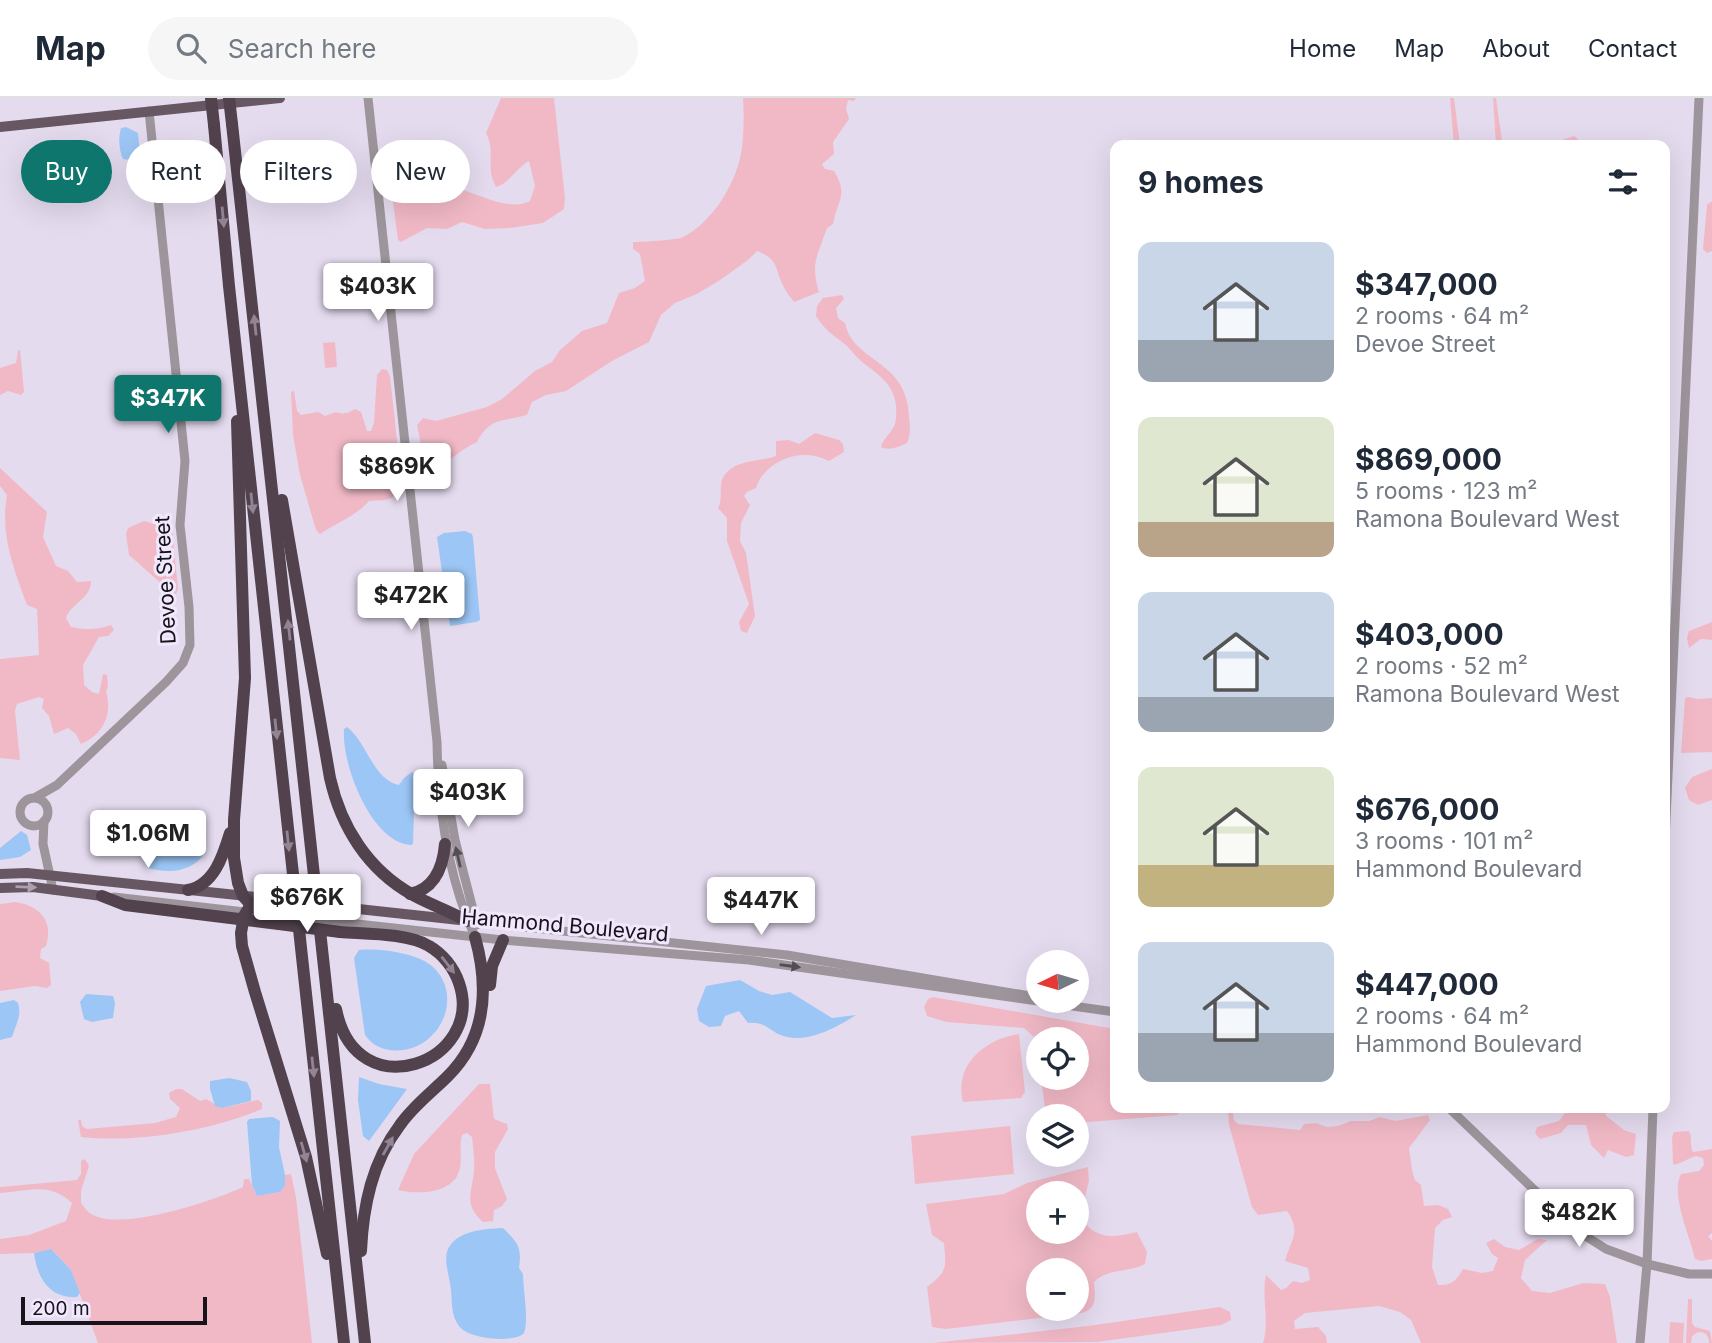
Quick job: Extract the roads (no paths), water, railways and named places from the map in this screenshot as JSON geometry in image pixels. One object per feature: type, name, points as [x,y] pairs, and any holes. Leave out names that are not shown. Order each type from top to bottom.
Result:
[{"type":"highway","points":[[211,98],[344,1343]]},
{"type":"highway","points":[[229,98],[365,1337]]},
{"type":"highway","points":[[240,386],[236,425],[245,678],[234,820],[235,870],[249,906],[242,946]]},
{"type":"highway","points":[[263,393],[333,794],[346,826],[362,852],[381,872],[410,894],[473,921]]},
{"type":"highway","points":[[188,890],[203,885],[212,876],[225,849],[234,820]]},
{"type":"highway","points":[[410,894],[422,890],[436,876],[444,862],[445,844]]},
{"type":"highway","points":[[102,896],[125,905],[213,916],[249,906],[274,918],[411,939],[430,947],[447,961],[460,986],[463,1006],[459,1024],[446,1045],[424,1060],[401,1066],[383,1065],[358,1054],[339,1024],[323,950]]},
{"type":"highway","points":[[213,916],[229,927],[242,946],[306,1157],[341,1320]]},
{"type":"highway","points":[[365,1337],[367,1301],[361,1252],[362,1221],[370,1185],[399,1126],[460,1064],[478,1028],[484,999],[484,982],[475,937]]},
{"type":"highway","points":[[478,1028],[484,1022],[492,966],[503,940]]},
{"type":"main road","points":[[0,127],[280,98]]},
{"type":"main road","points":[[0,874],[50,875]]},
{"type":"main road","name":"Hammond Boulevard","points":[[50,875],[188,890],[249,906],[276,900],[473,921]]},
{"type":"main road","points":[[0,888],[33,887],[53,890]]},
{"type":"main road","name":"Hammond Boulevard","points":[[53,890],[102,896]]},
{"type":"street","points":[[368,98],[437,742],[445,844],[473,921]]},
{"type":"street","points":[[1670,732],[1699,98]]},
{"type":"street","name":"Devoe Street","points":[[36,797],[57,785],[166,682],[183,663],[190,645],[189,607],[180,525],[185,460],[149,111]]},
{"type":"street","points":[[437,742],[475,937]]},
{"type":"street","name":"Devoe Street","points":[[48,807],[57,785]]},
{"type":"street","points":[[31,826],[38,826],[48,815],[48,807],[36,797],[25,800],[19,810],[22,820],[31,826],[43,844]]},
{"type":"street","points":[[44,821],[43,844],[53,890]]},
{"type":"street","name":"Hammond Boulevard","points":[[102,896],[249,906]]},
{"type":"street","name":"Hammond Boulevard","points":[[473,921],[787,955],[1026,995]]},
{"type":"street","name":"Hammond Boulevard","points":[[340,927],[749,960],[1026,999]]},
{"type":"street","name":"Hammond Boulevard","points":[[1089,1008],[1110,1011]]},
{"type":"street","points":[[1454,1113],[1576,1230],[1605,1249],[1647,1265],[1712,1275]]},
{"type":"street","points":[[1640,1343],[1647,1265],[1653,1113]]},
{"type":"water","points":[[126,127],[138,133],[139,140],[126,140],[126,160],[123,159],[119,144],[121,128]]},
{"type":"water","points":[[465,531],[472,534],[473,538],[480,620],[450,626],[437,537],[444,533]]},
{"type":"water","points":[[347,727],[376,768],[390,782],[399,785],[412,772],[415,775],[413,844],[397,841],[383,831],[361,799],[344,744],[344,729]]},
{"type":"water","points":[[21,831],[27,835],[31,850],[20,857],[0,860],[0,848]]},
{"type":"water","points":[[194,844],[206,845],[206,852],[194,864],[180,870],[148,868],[142,859],[145,852]]},
{"type":"water","points":[[359,950],[387,951],[418,958],[433,967],[442,978],[447,1004],[438,1029],[428,1039],[417,1046],[392,1050],[377,1046],[365,1035],[354,958]]},
{"type":"water","points":[[740,980],[772,995],[790,992],[832,1018],[856,1015],[818,1034],[798,1038],[778,1034],[761,1024],[748,1023],[739,1011],[725,1016],[721,1026],[709,1027],[699,1021],[697,1009],[706,986]]},
{"type":"water","points":[[86,994],[113,996],[113,1018],[92,1022],[84,1019],[80,1002]]},
{"type":"water","points":[[14,1000],[19,1008],[17,1024],[12,1037],[0,1040],[0,1003]]},
{"type":"water","points":[[359,1077],[407,1089],[369,1141],[363,1136],[358,1100]]},
{"type":"water","points":[[229,1078],[247,1082],[251,1101],[222,1108],[215,1106],[210,1081]]},
{"type":"water","points":[[273,1117],[280,1121],[279,1147],[285,1186],[280,1192],[257,1196],[252,1185],[247,1122],[249,1119]]},
{"type":"water","points":[[503,1228],[515,1242],[520,1255],[519,1268],[523,1274],[526,1313],[524,1333],[503,1339],[482,1337],[464,1331],[455,1318],[446,1256],[451,1245],[463,1235],[479,1230]]},
{"type":"water","points":[[51,1249],[71,1270],[80,1293],[77,1297],[68,1297],[52,1291],[38,1271],[34,1253]]}]
